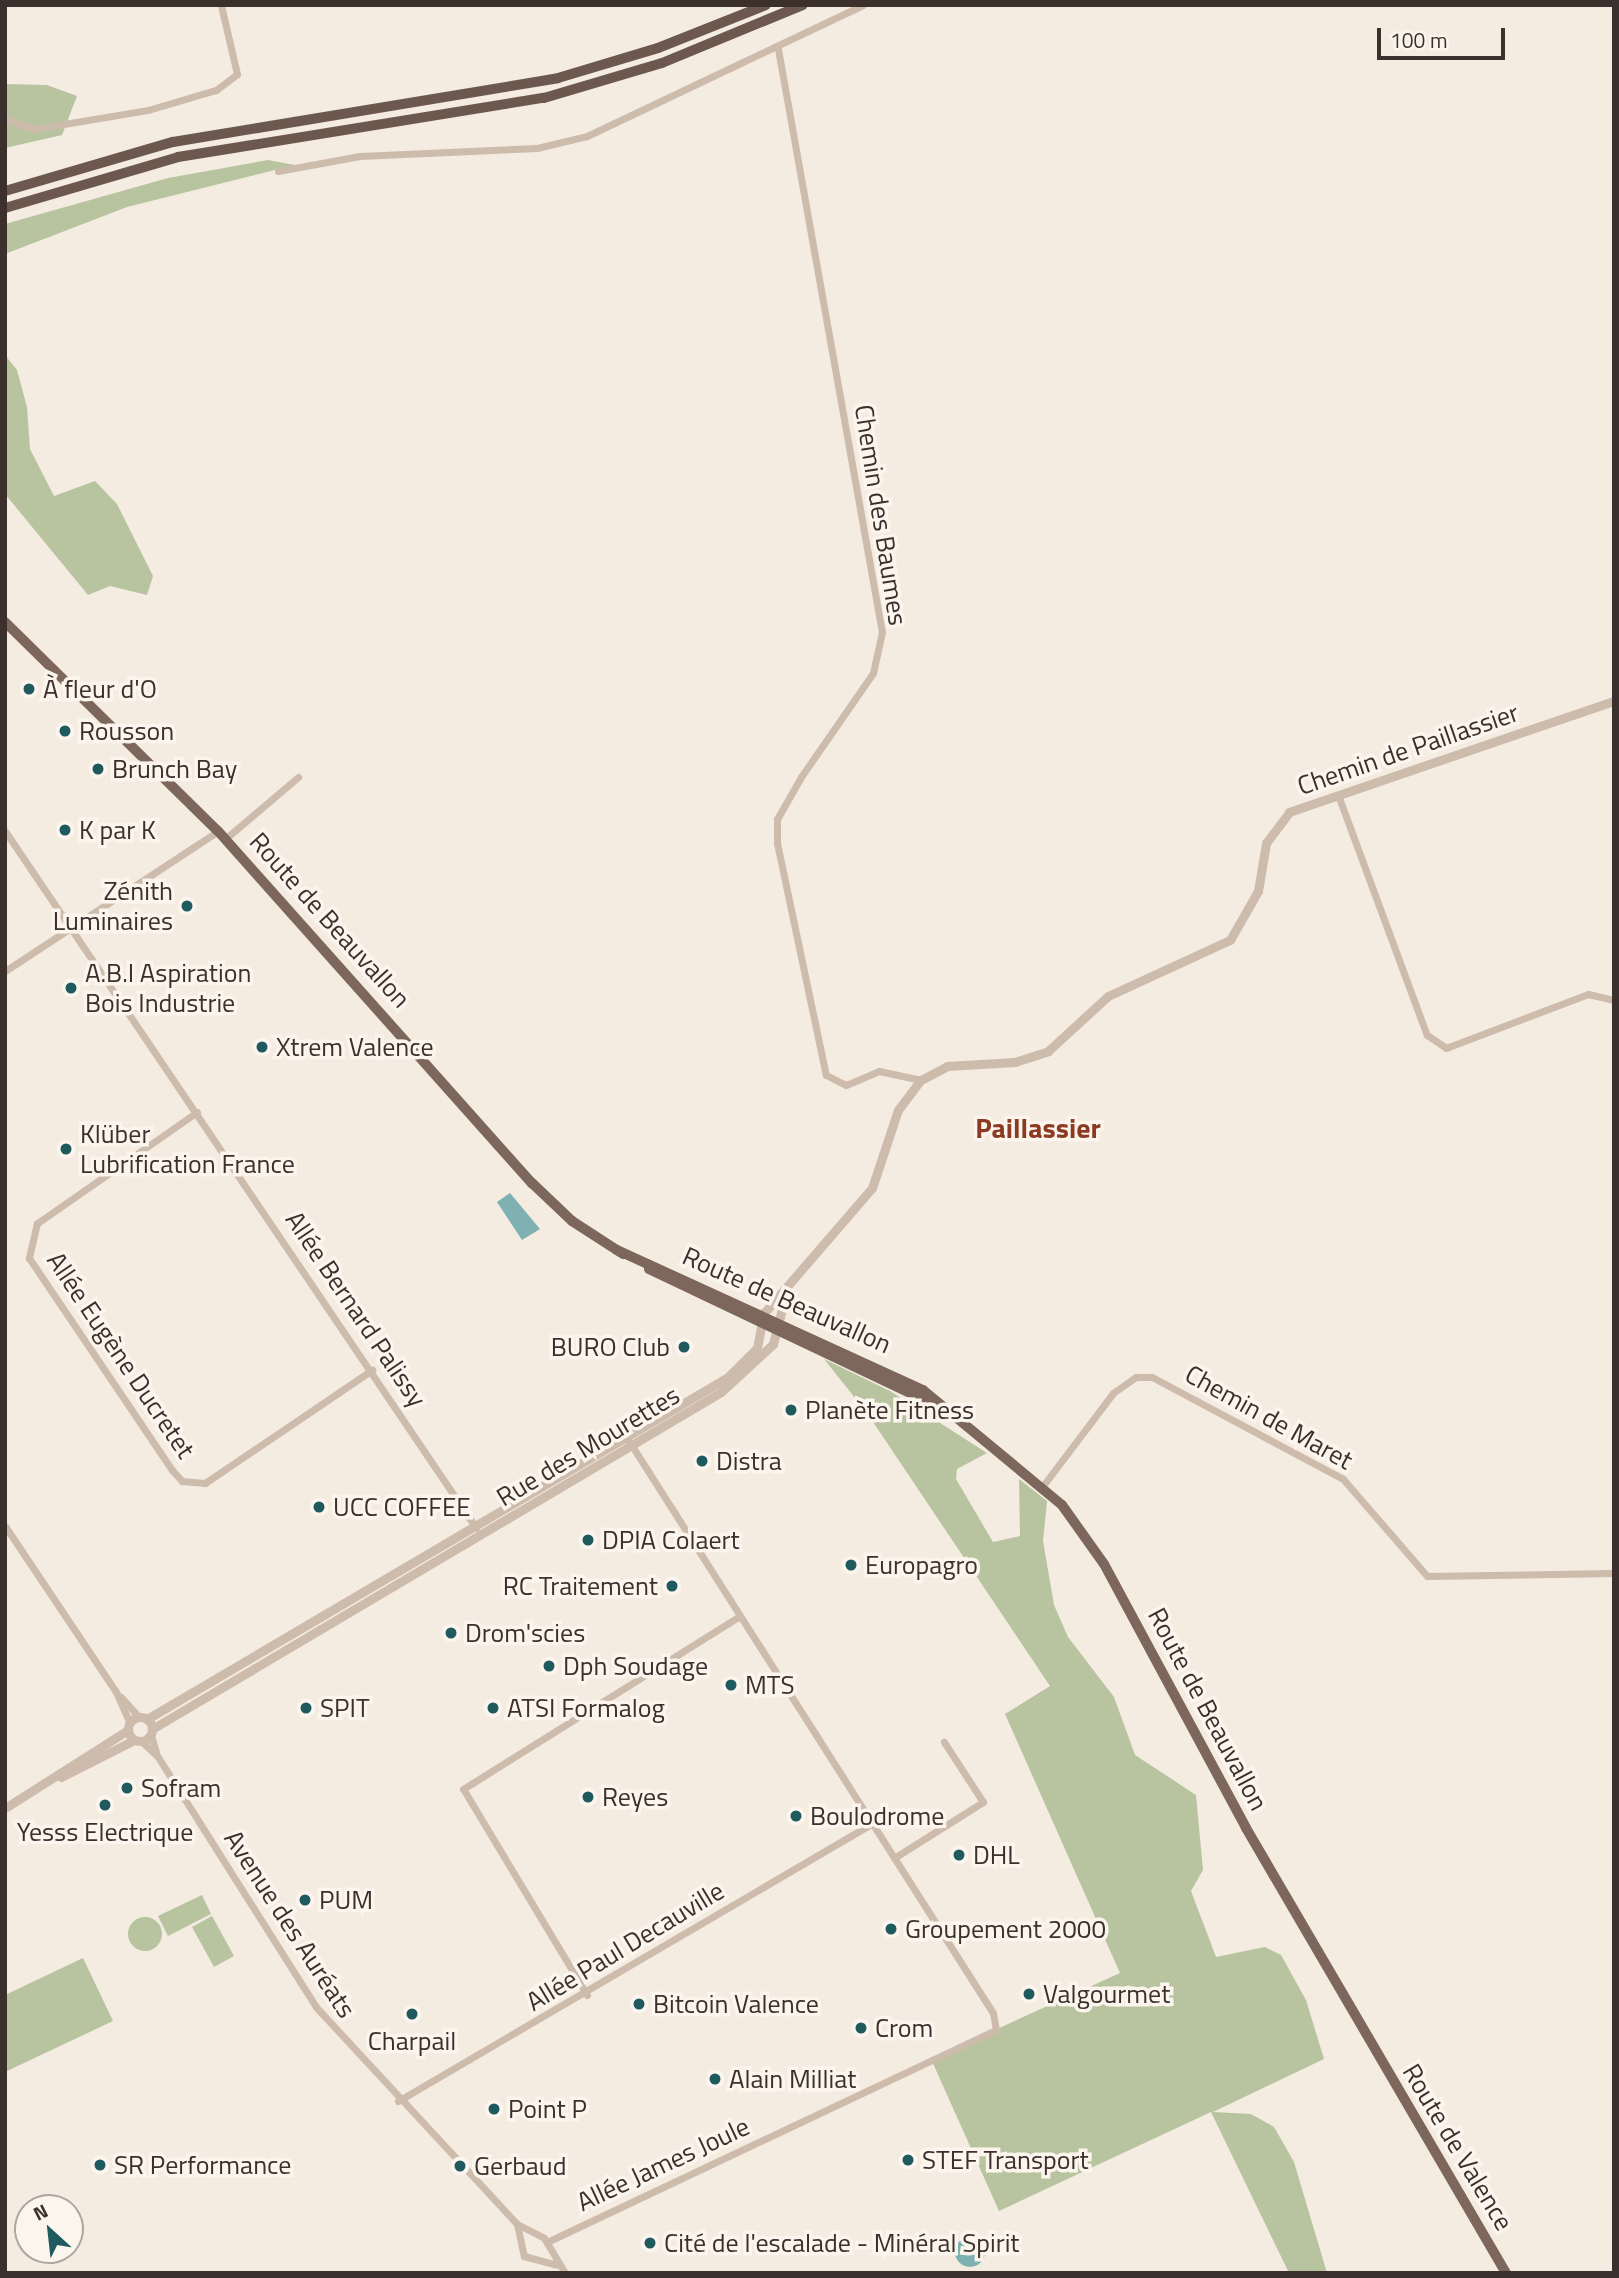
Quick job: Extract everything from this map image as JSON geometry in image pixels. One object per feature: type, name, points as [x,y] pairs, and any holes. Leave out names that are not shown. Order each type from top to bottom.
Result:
[{"type":"highway","points":[[5,191],[173,142],[558,78],[766,5]]},
{"type":"highway","points":[[5,208],[178,157],[556,94],[701,49],[803,5]]},
{"type":"main road","name":"Route de Beauvallon","points":[[5,622],[221,835],[532,1183],[617,1251],[779,1326],[967,1425],[1042,1487],[1104,1564],[1371,2044]]},
{"type":"main road","name":"Route de Valence","points":[[1371,2044],[1506,2273]]},
{"type":"street","points":[[5,119],[34,129],[148,110],[216,90],[237,74],[221,5]]},
{"type":"street","points":[[278,171],[360,156],[537,148],[587,136],[778,49],[863,5]]},
{"type":"street","name":"Chemin des Baumes","points":[[778,49],[882,632],[873,673],[801,777],[777,819],[777,843],[826,1075],[846,1085],[887,1070],[921,1080]]},
{"type":"street","name":"Chemin de Paillassier","points":[[763,1319],[872,1188],[898,1110],[921,1080],[947,1066],[1016,1062],[1048,1051],[1108,996],[1230,940],[1258,891],[1272,831],[1289,812],[1614,701]]},
{"type":"street","points":[[5,971],[221,835],[298,777]]},
{"type":"street","points":[[1338,795],[1427,1035],[1446,1048],[1588,994],[1614,1000]]},
{"type":"street","name":"Allée Bernard Palissy","points":[[5,831],[75,926],[479,1531]]},
{"type":"street","name":"Allée Eugène Ducretet","points":[[197,1112],[149,1152],[37,1223],[29,1258],[172,1470],[191,1484],[205,1483],[372,1370]]},
{"type":"street","name":"Chemin de Paillassier","points":[[779,1326],[787,1290]]},
{"type":"street","name":"Rue des Mourettes","points":[[152,1732],[629,1441],[729,1377],[757,1348],[763,1319]]},
{"type":"street","name":"Rue des Mourettes","points":[[629,1441],[721,1392],[779,1326]]},
{"type":"street","name":"Chemin de Maret","points":[[1042,1487],[1113,1393],[1136,1377],[1152,1377],[1343,1479],[1427,1576],[1614,1573]]},
{"type":"street","name":"Allée James Joule","points":[[547,2246],[996,2029],[993,2013],[738,1617],[629,1441]]},
{"type":"street","name":"Avenue des Auréats","points":[[5,1526],[116,1692],[143,1718],[152,1732],[158,1758]]},
{"type":"street","name":"Rue des Mourettes","points":[[143,1718],[479,1531]]},
{"type":"street","points":[[587,1995],[463,1789],[738,1617]]},
{"type":"street","name":"Avenue des Auréats","points":[[116,1692],[137,1740],[158,1758],[297,1981],[398,2101],[517,2224],[547,2246]]},
{"type":"street","points":[[57,1778],[143,1718]]},
{"type":"street","points":[[5,1808],[57,1778],[152,1732]]},
{"type":"street","points":[[894,1858],[983,1802],[944,1741]]},
{"type":"street","name":"Allée Paul Decauville","points":[[398,2101],[587,1995],[871,1824]]},
{"type":"street","name":"Avenue des Auréats","points":[[517,2224],[524,2256],[540,2260]]},
{"type":"street","points":[[523,2242],[531,2235]]},
{"type":"street","points":[[547,2246],[540,2260],[558,2265]]},
{"type":"street","points":[[547,2246],[565,2273]]},
{"type":"green space","points":[[5,84],[47,85],[77,96],[62,135],[5,148]]},
{"type":"green space","points":[[268,160],[295,165],[127,207],[5,254],[5,224],[168,178]]},
{"type":"green space","points":[[5,355],[17,370],[27,407],[30,449],[54,496],[95,481],[117,504],[153,576],[147,595],[110,586],[88,595],[5,494]]},
{"type":"green space","points":[[824,1359],[890,1391],[987,1453],[957,1469],[956,1479],[993,1542],[1020,1536],[1019,1479],[1047,1501],[1043,1541],[1054,1605],[1068,1637],[1114,1697],[1135,1755],[1196,1795],[1203,1870],[1191,1891],[1216,1957],[1265,1947],[1281,1955],[1306,2000],[1324,2059],[1213,2112],[1251,2114],[1274,2127],[1294,2162],[1327,2273],[1289,2273],[1211,2112],[999,2211],[931,2059],[1120,1973],[1005,1714],[1050,1686],[867,1413]]},
{"type":"green space","points":[[202,1895],[211,1914],[168,1936],[158,1916]]},
{"type":"green space","points":[[212,1916],[234,1956],[214,1967],[192,1927]]},
{"type":"green space","points":[[145,1917],[157,1922],[162,1934],[157,1946],[145,1951],[133,1946],[128,1934],[133,1922]]},
{"type":"green space","points":[[83,1958],[113,2021],[5,2072],[5,1995]]},
{"type":"water","points":[[510,1193],[540,1229],[522,1240],[497,1202]]},
{"type":"water","points":[[970,2237],[981,2241],[985,2252],[981,2263],[970,2267],[959,2263],[955,2252],[959,2241]]},
{"type":"place","name":"À fleur d'O","points":[[29,689]]},
{"type":"place","name":"Rousson","points":[[65,731]]},
{"type":"place","name":"Brunch Bay","points":[[98,769]]},
{"type":"place","name":"K par K","points":[[65,830]]},
{"type":"place","name":"Zénith Luminaires","points":[[187,906]]},
{"type":"place","name":"A.B.I Aspiration Bois Industrie","points":[[71,988]]},
{"type":"place","name":"Xtrem Valence","points":[[262,1047]]},
{"type":"place","name":"Klüber Lubrification France","points":[[66,1149]]},
{"type":"place","name":"BURO Club","points":[[684,1347]]},
{"type":"place","name":"Planète Fitness","points":[[791,1410]]},
{"type":"place","name":"Distra","points":[[702,1461]]},
{"type":"place","name":"UCC COFFEE","points":[[319,1507]]},
{"type":"place","name":"DPIA Colaert","points":[[588,1540]]},
{"type":"place","name":"Europagro","points":[[851,1565]]},
{"type":"place","name":"RC Traitement","points":[[672,1586]]},
{"type":"place","name":"Drom'scies","points":[[451,1633]]},
{"type":"place","name":"Dph Soudage","points":[[549,1666]]},
{"type":"place","name":"MTS","points":[[731,1685]]},
{"type":"place","name":"SPIT","points":[[306,1708]]},
{"type":"place","name":"ATSI Formalog","points":[[493,1708]]},
{"type":"place","name":"Sofram","points":[[127,1788]]},
{"type":"place","name":"Reyes","points":[[588,1797]]},
{"type":"place","name":"Yesss Electrique","points":[[105,1805]]},
{"type":"place","name":"Boulodrome","points":[[796,1816]]},
{"type":"place","name":"DHL","points":[[959,1855]]},
{"type":"place","name":"PUM","points":[[305,1900]]},
{"type":"place","name":"Groupement 2000","points":[[891,1929]]},
{"type":"place","name":"Valgourmet","points":[[1029,1994]]},
{"type":"place","name":"Bitcoin Valence","points":[[639,2004]]},
{"type":"place","name":"Charpail","points":[[412,2014]]},
{"type":"place","name":"Crom","points":[[861,2028]]},
{"type":"place","name":"Alain Milliat","points":[[715,2079]]},
{"type":"place","name":"Point P","points":[[494,2109]]},
{"type":"place","name":"STEF Transport","points":[[908,2160]]},
{"type":"place","name":"SR Performance","points":[[100,2165]]},
{"type":"place","name":"Gerbaud","points":[[460,2166]]},
{"type":"place","name":"Cité de l'escalade - Minéral Spirit","points":[[650,2243]]},
{"type":"district","name":"Paillassier","points":[[1038,1128]]}]
